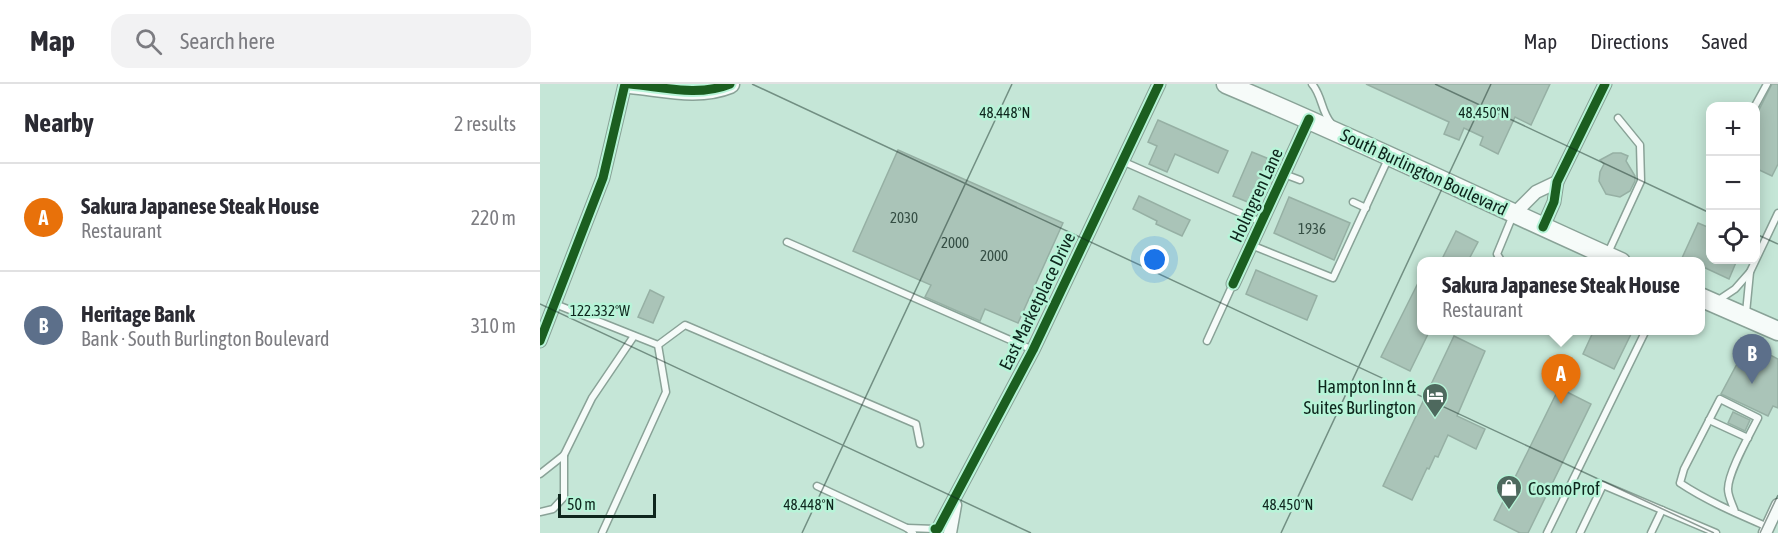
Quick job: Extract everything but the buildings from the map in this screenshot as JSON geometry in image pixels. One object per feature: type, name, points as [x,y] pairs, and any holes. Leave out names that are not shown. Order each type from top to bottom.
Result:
[{"type":"main road","points":[[630,84],[687,91],[707,90],[730,84]]},
{"type":"main road","name":"South Burlington Boulevard","points":[[1226,84],[1339,132],[1612,257]]},
{"type":"main road","points":[[1708,300],[1778,331]]},
{"type":"street","points":[[540,341],[603,177],[625,84]]},
{"type":"street","name":"East Marketplace Drive","points":[[941,531],[957,492],[1034,350],[1159,84]]},
{"type":"street","points":[[1543,227],[1554,202],[1557,182],[1605,84]]},
{"type":"street","name":"Holmgren Lane","points":[[1233,284],[1309,119]]},
{"type":"street","points":[[1514,214],[1536,192],[1557,182]]},
{"type":"street","points":[[1766,530],[1777,509]]},
{"type":"lane","points":[[1757,102],[1767,84]]},
{"type":"lane","points":[[1314,87],[1324,115],[1339,132]]},
{"type":"lane","points":[[1614,257],[1641,181],[1640,145],[1618,118]]},
{"type":"lane","points":[[1251,245],[1333,278],[1389,156]]},
{"type":"lane","points":[[1122,161],[1262,222]]},
{"type":"lane","points":[[1284,174],[1300,180]]},
{"type":"lane","points":[[1353,202],[1366,208]]},
{"type":"lane","points":[[1708,300],[1735,288],[1750,272],[1778,213]]},
{"type":"lane","points":[[1499,257],[1497,254],[1514,214]]},
{"type":"lane","points":[[787,242],[1034,350]]},
{"type":"lane","points":[[1746,317],[1750,272]]},
{"type":"lane","name":"Holmgren Lane","points":[[1207,341],[1233,284]]},
{"type":"lane","points":[[554,304],[658,345]]},
{"type":"lane","points":[[658,345],[685,325],[916,424],[920,444]]},
{"type":"lane","points":[[1547,533],[1644,335]]},
{"type":"lane","points":[[540,512],[553,509],[564,497],[564,456],[592,398],[634,336]]},
{"type":"lane","points":[[602,533],[666,392],[658,345]]},
{"type":"lane","points":[[1735,512],[1728,487],[1758,418],[1720,399],[1684,469],[1680,483],[1696,494],[1735,512],[1766,530]]},
{"type":"lane","points":[[1709,420],[1748,438]]},
{"type":"lane","points":[[540,474],[564,456]]},
{"type":"lane","points":[[1580,533],[1603,485],[1716,533]]},
{"type":"lane","points":[[817,486],[907,528],[913,533]]},
{"type":"lane","points":[[1651,533],[1662,510]]},
{"type":"lane","points":[[907,528],[941,531]]},
{"type":"cycle path","points":[[540,341],[603,178],[625,84]]},
{"type":"cycle path","points":[[630,84],[693,91],[730,84]]},
{"type":"cycle path","points":[[935,529],[938,529],[1033,350],[1159,84]]},
{"type":"cycle path","points":[[1543,227],[1554,202],[1557,182],[1605,84]]},
{"type":"cycle path","points":[[1233,284],[1309,119]]},
{"type":"place","name":"Heritage Bank","points":[[1752,384]]},
{"type":"place","name":"Sakura Japanese Steak House","points":[[1561,404]]},
{"type":"place","name":"Hampton Inn & Suites Burlington","points":[[1435,419]]},
{"type":"place","name":"CosmoProf","points":[[1509,511]]}]
